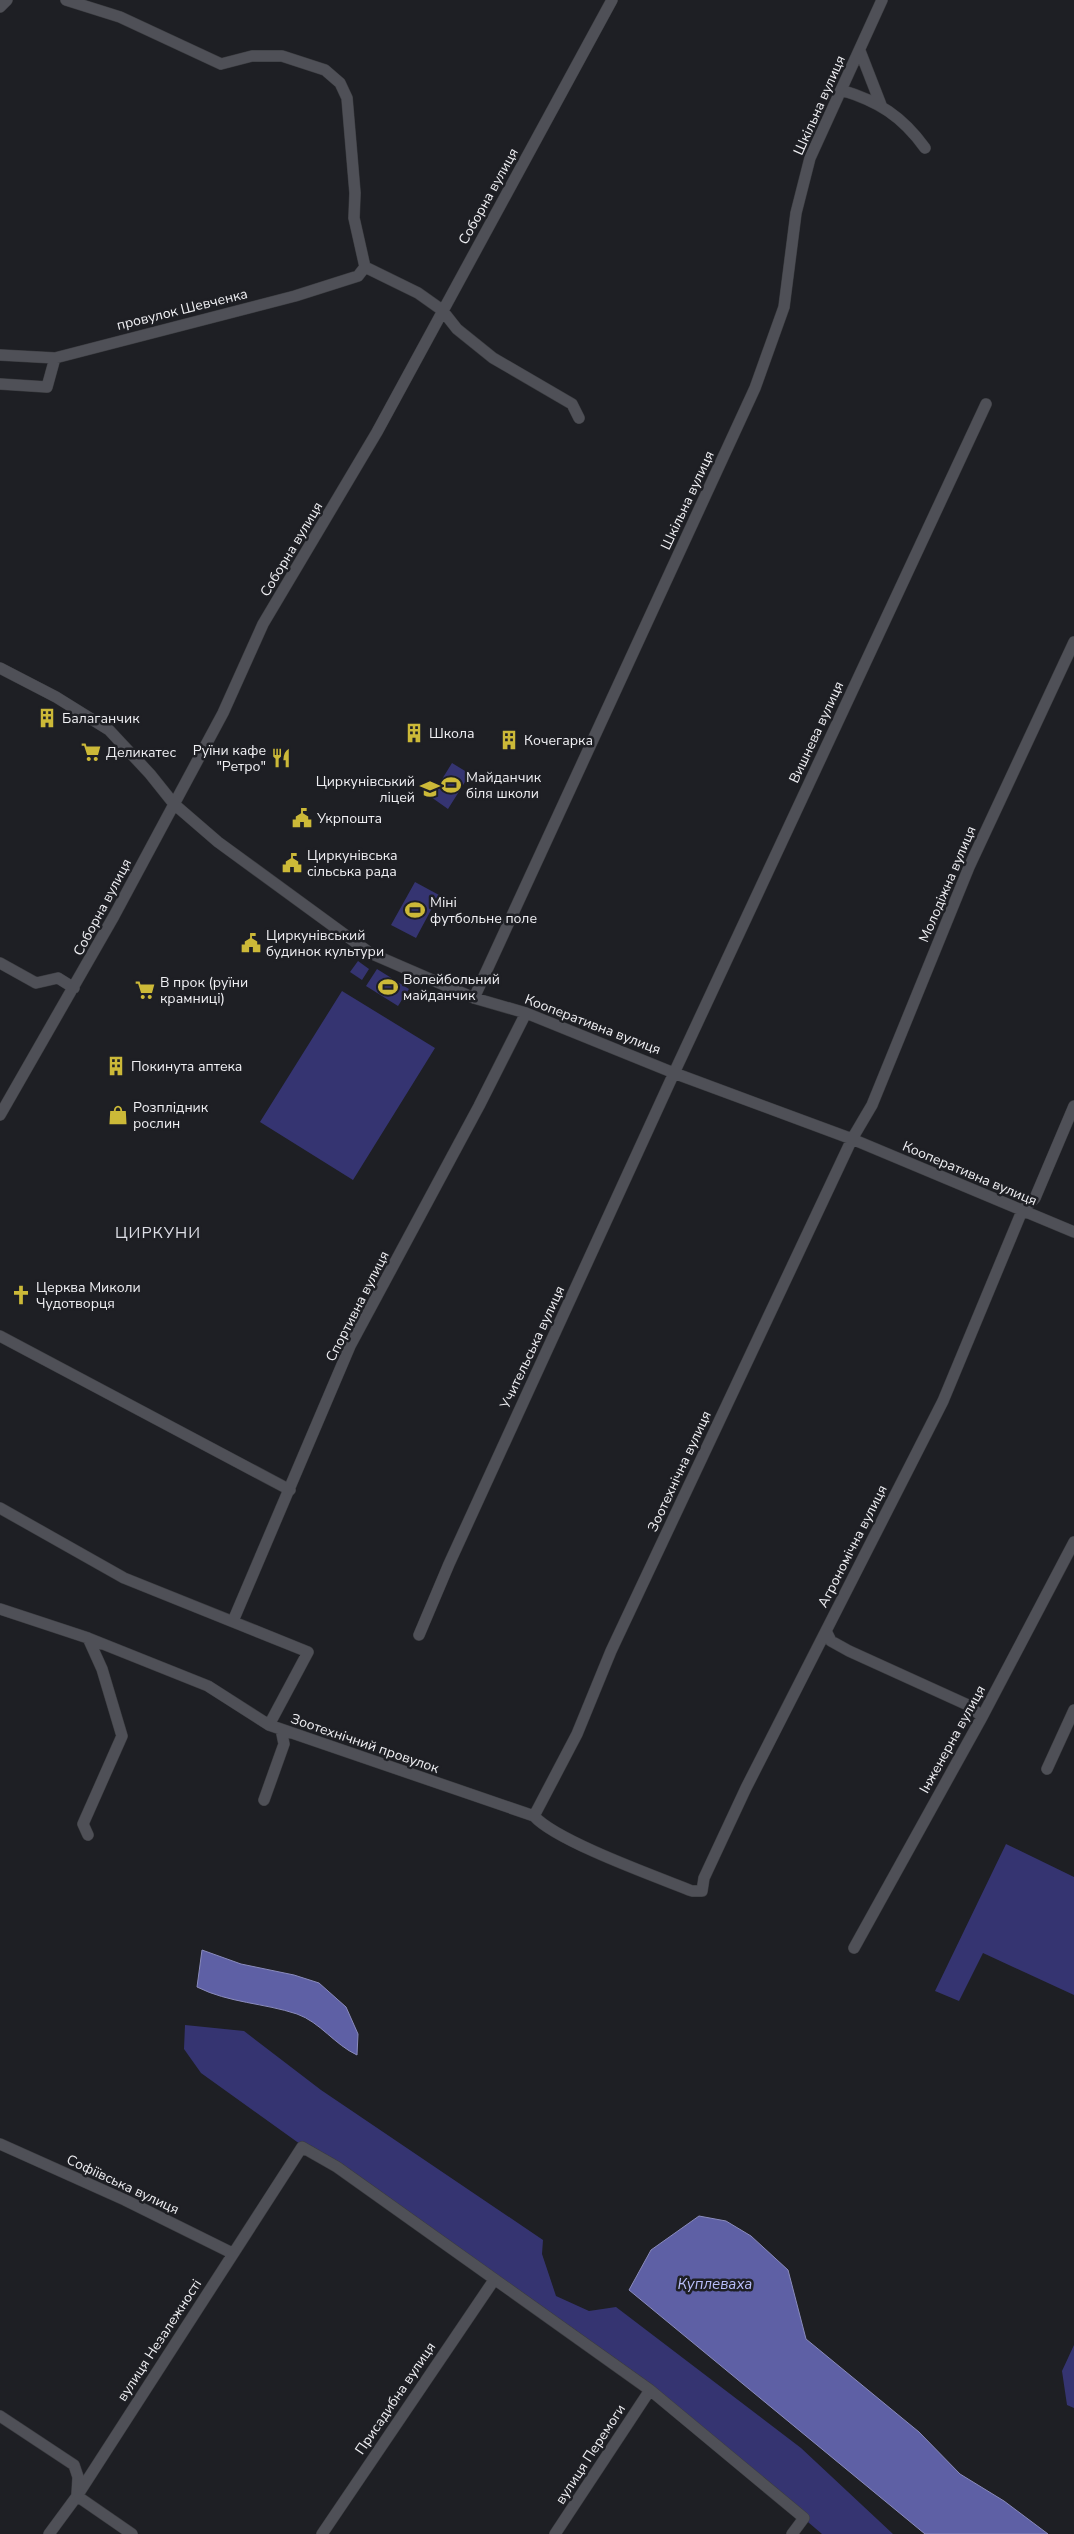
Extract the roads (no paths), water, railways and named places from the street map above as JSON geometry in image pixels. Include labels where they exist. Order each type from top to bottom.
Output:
[{"type":"street","points":[[0,7],[7,0]]},
{"type":"street","points":[[66,0],[120,17],[221,64],[252,56],[282,56],[325,70],[340,83],[347,98],[354,218],[365,267],[418,293],[442,310],[457,329],[493,358],[572,404],[579,418]]},
{"type":"street","name":"Соборна вулиця","points":[[0,1115],[74,988],[223,713],[263,624],[377,432],[612,0]]},
{"type":"street","name":"Шкільна вулиця","points":[[474,998],[755,388],[784,307],[796,213],[810,158],[882,0]]},
{"type":"street","points":[[860,51],[882,105]]},
{"type":"street","points":[[841,90],[882,105],[917,136],[925,148]]},
{"type":"street","name":"провулок Шевченка","points":[[0,355],[55,358],[295,296],[358,276],[365,267]]},
{"type":"street","points":[[0,384],[47,387],[55,358]]},
{"type":"street","name":"Вишнева вулиця","points":[[674,1073],[986,404]]},
{"type":"street","name":"Молодіжна вулиця","points":[[852,1139],[872,1105],[969,867],[1074,642]]},
{"type":"street","name":"Кооперативна вулиця","points":[[0,668],[56,697],[109,730],[150,774],[174,804],[218,842],[370,953],[474,998],[526,1013],[674,1073],[852,1139],[1074,1232]]},
{"type":"street","points":[[0,963],[36,983],[58,978],[74,988]]},
{"type":"street","name":"Спортивна вулиця","points":[[233,1621],[350,1346],[479,1106],[526,1013]]},
{"type":"street","name":"Учительська вулиця","points":[[419,1635],[449,1564],[674,1073]]},
{"type":"street","name":"Агрономічна вулиця","points":[[702,1891],[704,1878],[746,1788],[943,1401],[1022,1211],[1035,1198],[1074,1106]]},
{"type":"street","name":"Зоотехнічна вулиця","points":[[534,1816],[576,1734],[611,1651],[852,1139]]},
{"type":"street","points":[[0,1336],[290,1490]]},
{"type":"street","name":"Зоотехнічний провулок","points":[[0,1508],[124,1578],[308,1652],[269,1725],[534,1816],[543,1826],[584,1845],[692,1891],[702,1891]]},
{"type":"street","name":"Інженерна вулиця","points":[[854,1948],[982,1717],[1074,1542]]},
{"type":"street","points":[[0,1609],[88,1638],[208,1686],[269,1725]]},
{"type":"street","points":[[826,1631],[831,1641],[849,1651],[970,1706],[982,1717]]},
{"type":"street","points":[[88,1638],[102,1670],[122,1736],[83,1824],[88,1835]]},
{"type":"street","points":[[1047,1768],[1074,1710]]},
{"type":"street","points":[[264,1800],[284,1744],[281,1729]]},
{"type":"street","name":"Софіївська вулиця","points":[[0,2144],[125,2200],[232,2253]]},
{"type":"street","name":"вулиця Незалежності","points":[[49,2534],[77,2496],[302,2147],[311,2151],[420,2226],[494,2280]]},
{"type":"street","points":[[494,2280],[650,2390],[804,2518],[792,2534]]},
{"type":"street","name":"Присадибна вулиця","points":[[322,2534],[494,2280]]},
{"type":"street","name":"вулиця Перемоги","points":[[555,2534],[650,2390]]},
{"type":"street","points":[[0,2416],[74,2465],[78,2477],[77,2496],[132,2534]]},
{"type":"water","points":[[202,1950],[241,1964],[294,1975],[319,1983],[346,2007],[358,2034],[357,2055],[349,2051],[313,2022],[297,2014],[234,2000],[197,1987]]},
{"type":"water","name":"Куплеваха","points":[[699,2216],[726,2221],[751,2236],[788,2270],[806,2339],[919,2432],[960,2474],[1004,2501],[1048,2534],[925,2534],[629,2290],[651,2250]]},
{"type":"place","name":"Балаганчик","points":[[47,718]]},
{"type":"place","name":"Школа","points":[[414,733]]},
{"type":"place","name":"Кочегарка","points":[[509,740]]},
{"type":"place","name":"Деликатес","points":[[91,752]]},
{"type":"place","name":"Руїни кафе \"Ретро\"","points":[[281,758]]},
{"type":"place","name":"Майданчик біля школи","points":[[451,785]]},
{"type":"place","name":"Циркунівський ліцей","points":[[430,789]]},
{"type":"place","name":"Укрпошта","points":[[302,818]]},
{"type":"place","name":"Циркунівська сільська рада","points":[[292,863]]},
{"type":"place","name":"Міні футбольне поле","points":[[415,910]]},
{"type":"place","name":"Циркунівський будинок культури","points":[[251,943]]},
{"type":"place","name":"Волейбольний майданчик","points":[[388,987]]},
{"type":"place","name":"В прок (руїни крамниці)","points":[[145,990]]},
{"type":"place","name":"Покинута аптека","points":[[116,1066]]},
{"type":"place","name":"Розплідник рослин","points":[[118,1115]]},
{"type":"place","name":"Церква Миколи Чудотворця","points":[[21,1295]]},
{"type":"district","name":"ЦИРКУНИ","points":[[158,1232]]}]
